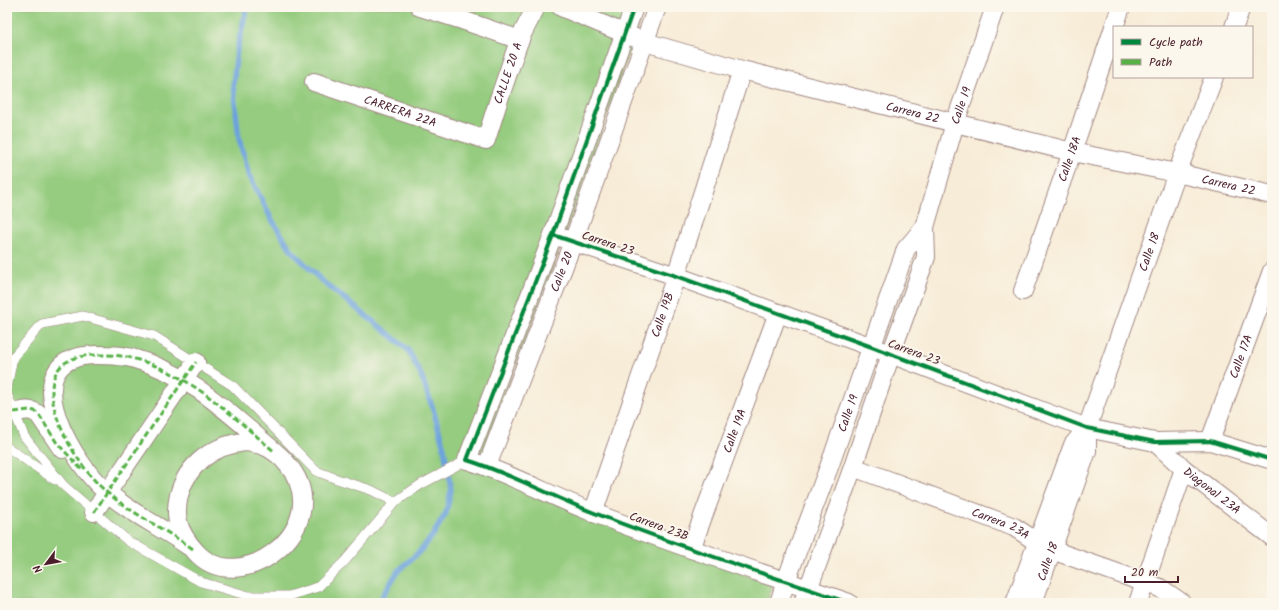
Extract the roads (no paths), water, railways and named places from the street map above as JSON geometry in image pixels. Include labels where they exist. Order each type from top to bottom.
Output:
[{"type":"street","points":[[420,7],[520,40]]},
{"type":"street","name":"CALLE 20 A","points":[[486,140],[520,40],[536,7]]},
{"type":"street","name":"Carrera 22","points":[[561,7],[645,42],[742,70],[1072,152],[1177,173],[1272,195]]},
{"type":"street","points":[[467,460],[553,235],[634,7]]},
{"type":"street","name":"Calle 20","points":[[487,466],[573,242],[645,42],[656,7]]},
{"type":"street","name":"Calle 19","points":[[806,596],[853,467],[926,256],[925,227],[955,123],[995,7]]},
{"type":"street","name":"Calle 18A","points":[[1114,26],[1121,7]]},
{"type":"street","points":[[1234,26],[1241,7]]},
{"type":"street","name":"Calle 18A","points":[[1023,291],[1113,30]]},
{"type":"street","name":"Calle 19B","points":[[593,513],[676,276],[742,70]]},
{"type":"street","name":"Calle 18","points":[[1033,603],[1044,546],[1073,445],[1087,428],[1177,173],[1214,78]]},
{"type":"street","name":"CARRERA 22A","points":[[314,82],[486,140]]},
{"type":"street","name":"Calle 19","points":[[779,603],[906,249],[925,227]]},
{"type":"street","name":"Carrera 23","points":[[553,235],[676,276],[891,354],[1087,428],[1155,442],[1210,441],[1272,460]]},
{"type":"street","name":"Calle 17A","points":[[1210,441],[1272,271]]},
{"type":"street","name":"Calle 19A","points":[[692,549],[778,313]]},
{"type":"street","points":[[14,412],[29,410],[34,411],[67,455],[87,475],[103,488],[142,518],[193,549],[203,558],[214,564],[227,567],[239,566],[263,560],[273,554],[290,538],[301,517],[303,505],[297,478],[291,469],[275,452],[210,396],[174,373],[152,364],[132,358],[90,355],[77,357],[63,365],[53,380],[51,395],[56,416],[74,454],[85,470],[103,488]]},
{"type":"street","points":[[94,512],[103,488],[196,362]]},
{"type":"street","name":"Diagonal 23A","points":[[1155,442],[1184,469],[1272,537]]},
{"type":"street","points":[[193,549],[180,529],[177,512],[180,492],[189,472],[195,464],[201,458],[218,449],[236,443],[255,443],[266,446],[275,452]]},
{"type":"street","name":"Carrera 23B","points":[[467,460],[487,466],[593,513],[786,581],[806,596],[849,603]]},
{"type":"street","name":"Carrera 23A","points":[[853,467],[1014,527],[1044,546],[1160,588],[1182,603]]},
{"type":"street","points":[[1138,603],[1184,469]]},
{"type":"street","name":"Calle 18","points":[[1015,603],[1044,546]]},
{"type":"lane","points":[[7,388],[10,358],[42,324],[83,316],[154,336],[233,386],[316,471],[371,490],[395,502]]},
{"type":"lane","points":[[7,394],[24,436],[64,486]]},
{"type":"lane","points":[[7,446],[64,486],[128,541],[201,582],[250,596],[289,596],[318,587],[345,561],[395,502],[420,485],[467,460]]},
{"type":"waterway","points":[[247,7],[237,49],[233,85],[239,139],[249,175],[272,220],[292,251],[322,281],[408,350],[421,375],[433,409],[444,448],[451,490],[446,513],[433,535],[420,551],[398,571],[378,603]]}]
